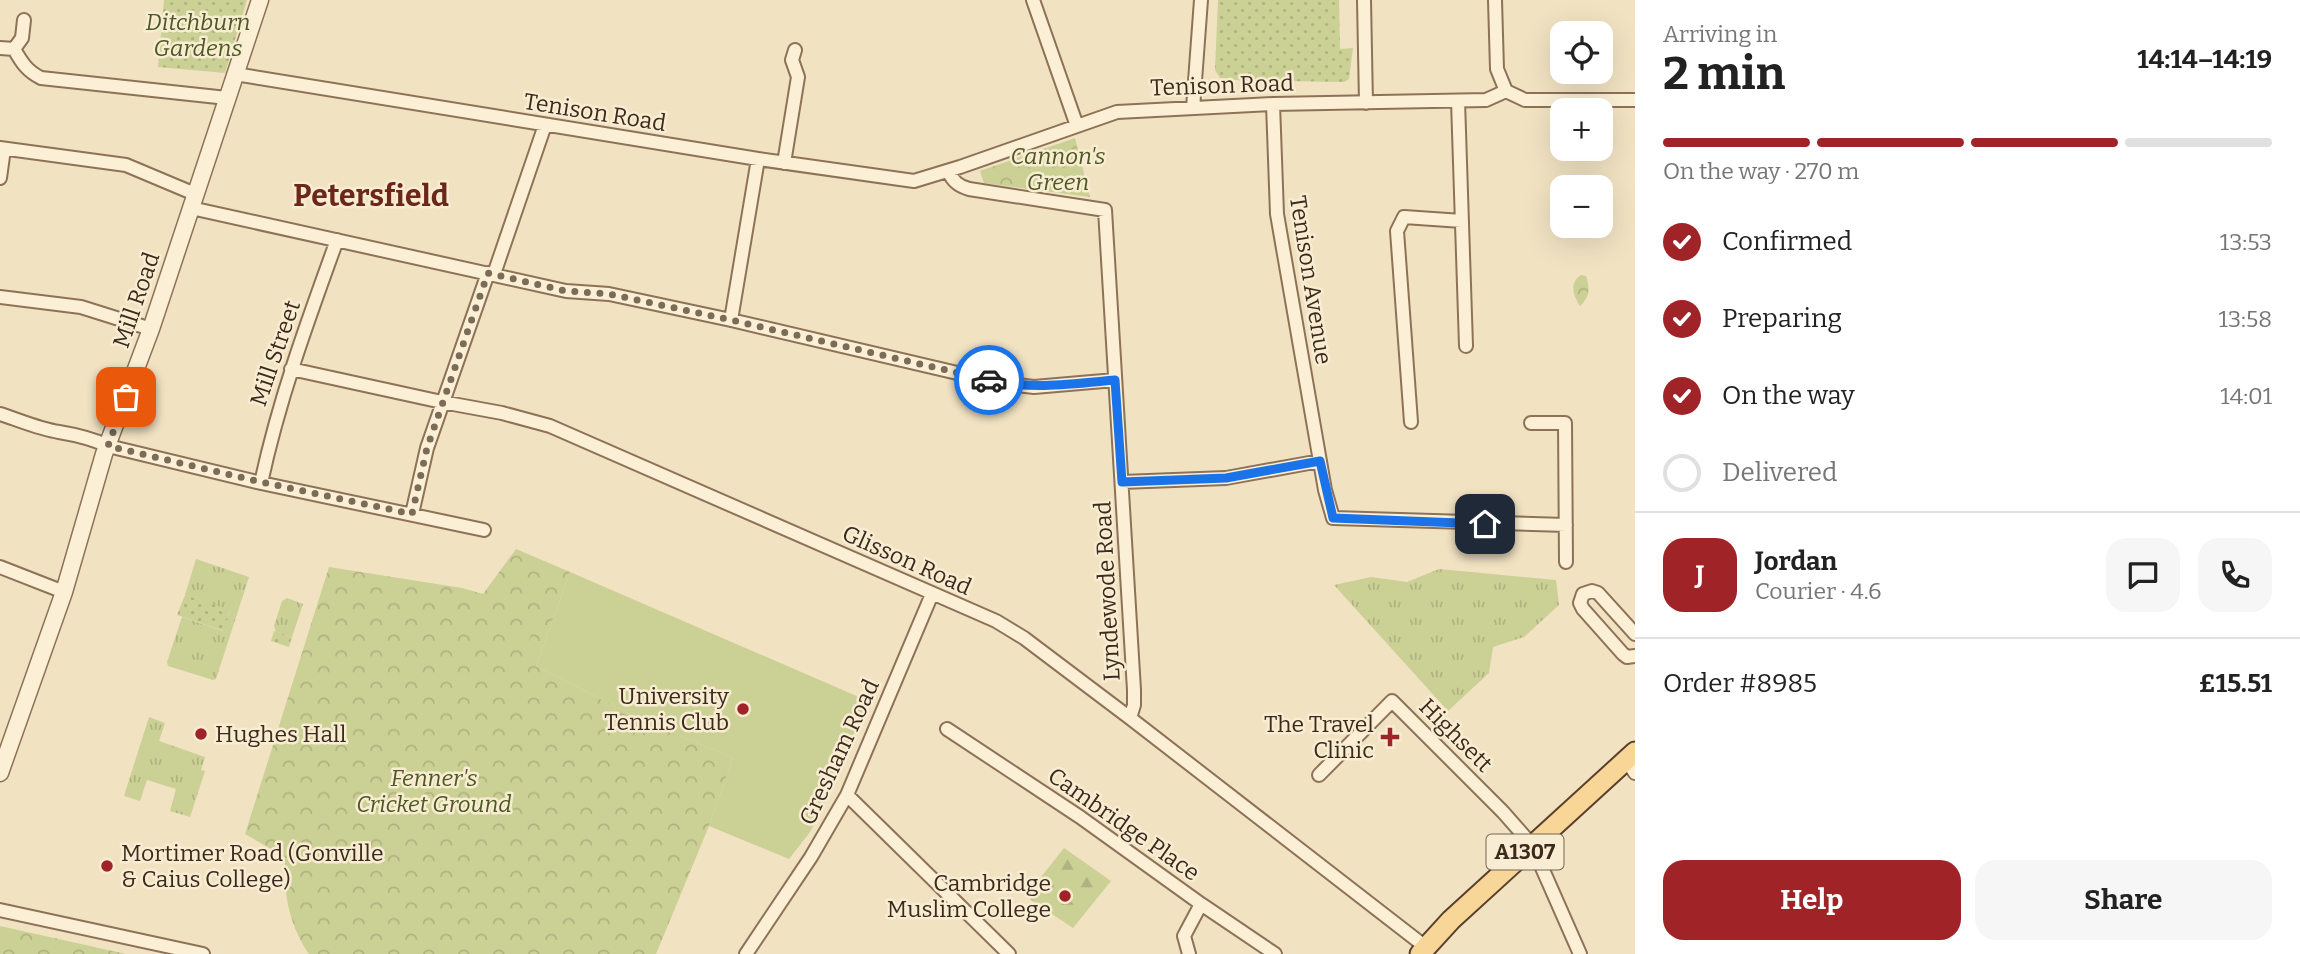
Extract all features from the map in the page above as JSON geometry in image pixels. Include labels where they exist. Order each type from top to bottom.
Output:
[{"type":"main road","name":"A1307","points":[[1423,951],[1451,920],[1532,845],[1632,762]]},
{"type":"street","name":"Mill Road","points":[[0,773],[6,739],[64,592],[108,446],[151,329],[260,0]]},
{"type":"street","points":[[1033,0],[1077,126]]},
{"type":"street","points":[[1193,108],[1201,0]]},
{"type":"street","points":[[1364,0],[1366,103]]},
{"type":"street","points":[[1495,0],[1497,69],[1511,94]]},
{"type":"street","points":[[14,49],[22,38],[24,20]]},
{"type":"street","points":[[0,48],[14,49]]},
{"type":"street","points":[[14,49],[22,65],[41,78],[227,98]]},
{"type":"street","points":[[784,163],[797,77],[792,60],[795,50]]},
{"type":"street","name":"Tenison Road","points":[[235,74],[758,159],[914,181],[1117,112],[1273,104],[1486,100],[1511,94],[1525,100],[1635,100]]},
{"type":"street","points":[[1458,101],[1466,346]]},
{"type":"street","name":"Tenison Avenue","points":[[1273,104],[1277,214],[1320,461],[1333,518],[1566,525]]},
{"type":"street","points":[[412,514],[427,448],[442,402],[545,125]]},
{"type":"street","points":[[0,178],[2,149],[126,165],[193,201],[337,240],[566,291],[609,294],[1018,386],[1115,380]]},
{"type":"street","points":[[731,320],[758,159]]},
{"type":"street","name":"Lyndewode Road","points":[[948,170],[959,186],[969,190],[1105,210],[1134,690],[1134,705],[1130,718]]},
{"type":"street","points":[[1411,422],[1397,231],[1404,217],[1462,221]]},
{"type":"street","name":"Mill Street","points":[[261,482],[273,428],[291,369],[337,240]]},
{"type":"street","points":[[0,296],[81,307],[151,329]]},
{"type":"street","name":"Glisson Road","points":[[291,369],[502,413],[550,426],[996,621],[1024,638],[1391,919],[1423,951]]},
{"type":"street","points":[[0,414],[58,432],[93,438],[108,446],[484,530]]},
{"type":"street","points":[[1531,424],[1565,423],[1566,562]]},
{"type":"street","points":[[1122,482],[1226,478],[1320,461]]},
{"type":"street","points":[[0,567],[64,592]]},
{"type":"street","points":[[1635,634],[1598,593],[1592,591],[1583,594],[1580,603],[1583,609],[1623,654],[1627,657],[1635,656]]},
{"type":"street","name":"Gresham Road","points":[[746,954],[811,857],[847,795],[932,594]]},
{"type":"street","name":"Highsett","points":[[1319,775],[1392,701],[1503,812],[1532,845]]},
{"type":"street","name":"Cambridge Place","points":[[947,729],[1080,817],[1275,954]]},
{"type":"street","points":[[847,795],[1009,954]]},
{"type":"street","points":[[1532,845],[1580,954]]},
{"type":"street","points":[[1189,954],[1184,936],[1201,904]]},
{"type":"street","points":[[0,910],[203,954]]},
{"type":"green space","name":"Ditchburn Gardens","points":[[164,0],[247,0],[225,73],[158,67]]},
{"type":"green space","points":[[1218,0],[1339,0],[1340,49],[1353,48],[1349,79],[1344,82],[1220,78],[1215,70]]},
{"type":"green space","name":"Cannon's Green","points":[[1075,138],[1090,197],[984,183],[980,171]]},
{"type":"green space","points":[[1581,275],[1586,276],[1588,288],[1586,299],[1580,306],[1573,289]]},
{"type":"green space","name":"Fenner's Cricket Ground","points":[[516,549],[570,572],[536,666],[634,716],[733,758],[709,826],[656,954],[309,954],[297,932],[289,908],[285,857],[245,834],[329,567],[462,588],[483,594]]},
{"type":"green space","points":[[196,559],[249,577],[216,679],[213,680],[168,666],[167,662],[182,617],[223,631],[230,611],[185,595]]},
{"type":"green space","points":[[1439,569],[1556,580],[1559,605],[1524,637],[1493,647],[1489,673],[1448,711],[1334,585],[1371,577],[1407,582]]},
{"type":"green space","name":"University Tennis Club","points":[[570,572],[868,701],[821,811],[810,832],[789,859],[709,826],[733,758],[634,716],[536,666]]},
{"type":"green space","points":[[185,595],[230,610],[224,631],[177,615]]},
{"type":"green space","points":[[287,598],[303,604],[292,637],[276,632],[274,626],[282,601]]},
{"type":"green space","points":[[514,628],[531,635],[527,645],[510,638]]},
{"type":"green space","points":[[274,631],[292,637],[289,647],[271,641]]},
{"type":"green space","points":[[149,717],[165,723],[159,741],[205,757],[201,770],[205,771],[190,817],[170,811],[176,789],[147,780],[140,801],[124,796]]},
{"type":"green space","points":[[1064,848],[1111,881],[1073,928],[1031,900],[1030,891]]},
{"type":"green space","points":[[0,926],[126,954],[0,954]]},
{"type":"way so far","points":[[126,397],[108,446],[412,514],[427,448],[488,273],[566,291],[609,294],[731,320],[989,380]]},
{"type":"place","name":"University Tennis Club","points":[[743,709]]},
{"type":"place","name":"Hughes Hall","points":[[201,734]]},
{"type":"place","name":"The Travel Clinic","points":[[1390,737]]},
{"type":"place","name":"Mortimer Road (Gonville & Caius College)","points":[[107,866]]},
{"type":"place","name":"Cambridge Muslim College","points":[[1065,896]]},
{"type":"district","name":"Petersfield","points":[[371,196]]},
{"type":"route","points":[[989,380],[1034,387],[1115,380],[1122,482],[1226,478],[1320,461],[1333,518],[1485,524]]}]
